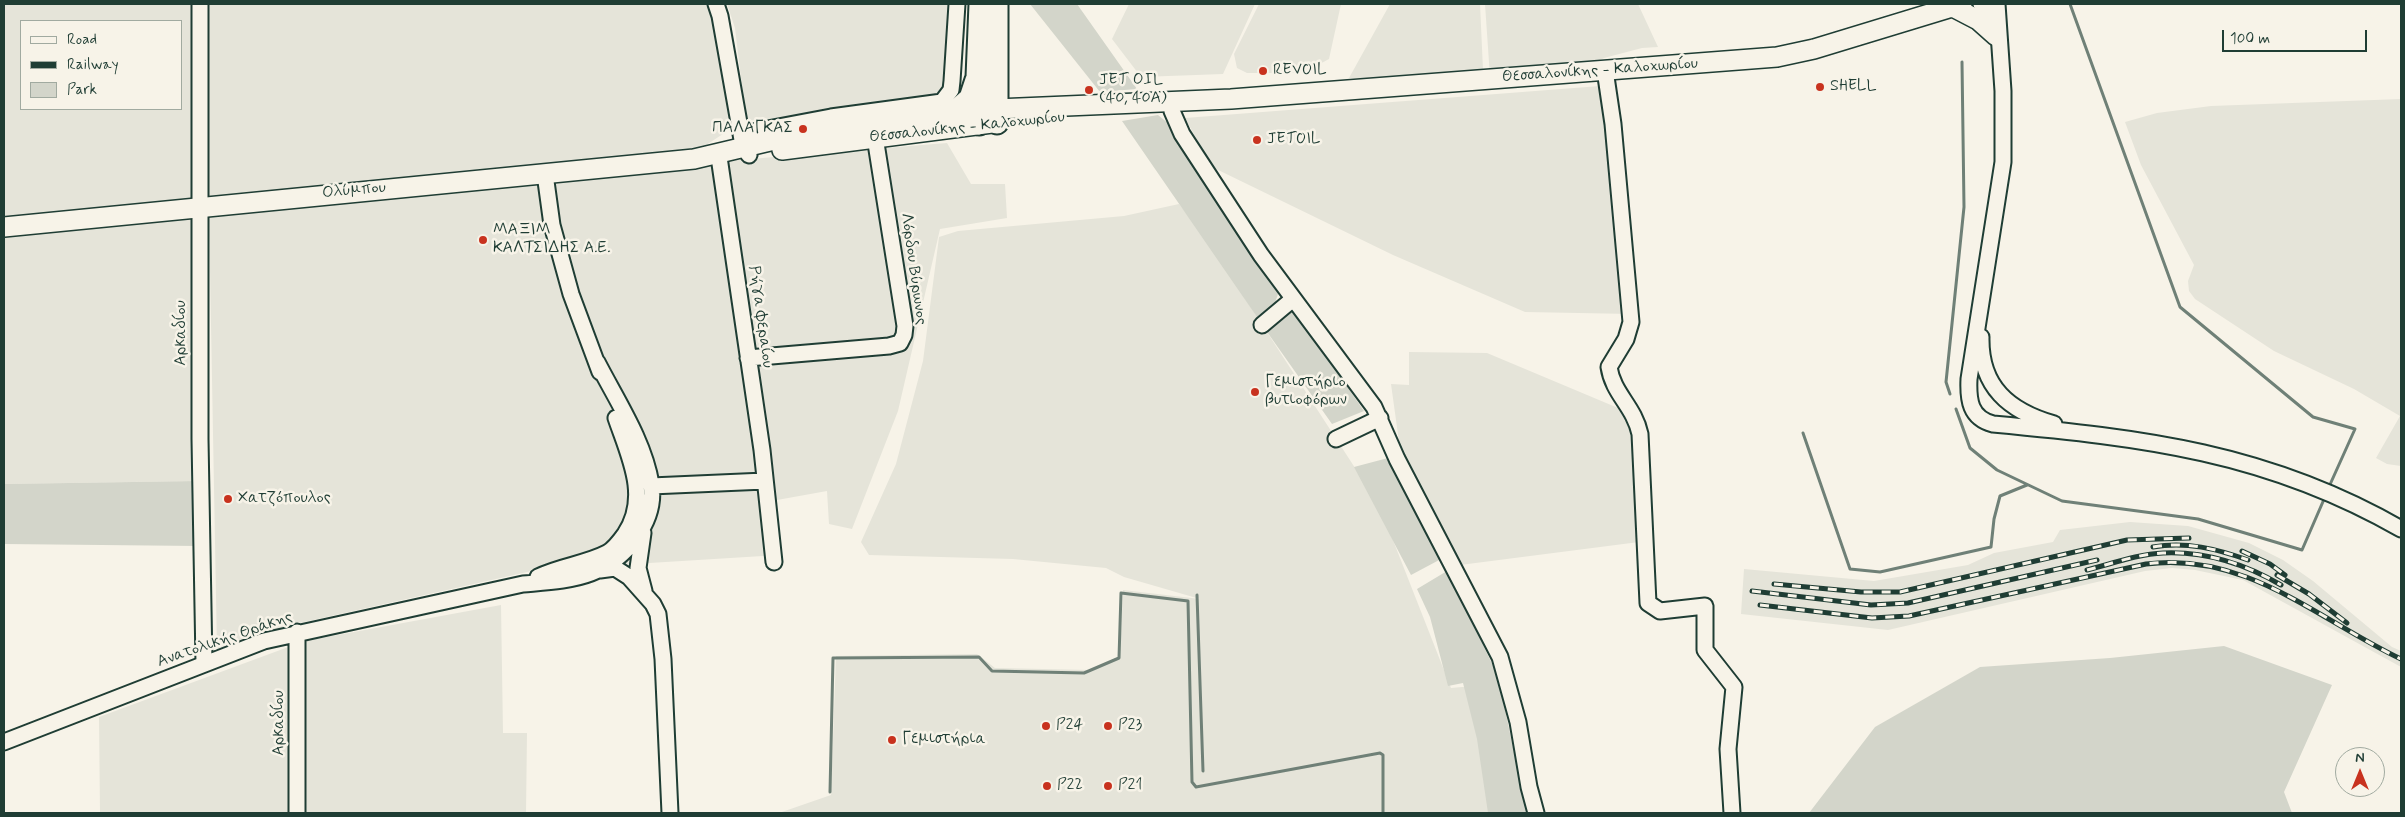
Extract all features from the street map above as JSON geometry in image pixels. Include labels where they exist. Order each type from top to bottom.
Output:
[{"type":"highway","points":[[953,113],[970,98],[977,78],[980,4]]},
{"type":"highway","points":[[988,117],[997,4]]},
{"type":"highway","points":[[977,78],[988,117]]},
{"type":"main road","name":"Θεσσαλονίκης - Καλοχωρίου","points":[[744,145],[875,137],[988,117],[1160,108],[1231,100],[1777,57],[1814,49],[1958,5]]},
{"type":"main road","points":[[1958,5],[1978,20],[1997,41]]},
{"type":"main road","name":"Θεσσαλονίκης - Καλοχωρίου","points":[[1160,108],[1231,100]]},
{"type":"main road","name":"Θεσσαλονίκης - Καλοχωρίου","points":[[744,145],[873,123],[953,113],[988,117]]},
{"type":"main road","name":"Ολύμπου","points":[[4,226],[711,157],[744,145]]},
{"type":"street","name":"Αρκαδίου","points":[[200,4],[200,439],[204,663]]},
{"type":"street","points":[[716,4],[720,16],[744,145],[831,117],[934,104],[947,96],[952,78],[957,4]]},
{"type":"street","points":[[1981,4],[1997,41]]},
{"type":"street","points":[[1997,4],[1997,41],[2003,91],[2003,153],[1968,391],[1975,413],[1985,422],[1993,424],[2079,432],[2184,448],[2257,466],[2282,473],[2333,494],[2401,529]]},
{"type":"street","points":[[1605,70],[1612,124],[1630,322],[1626,339],[1609,367],[1611,379],[1636,418],[1640,434],[1648,602],[1660,611],[1704,606],[1705,650],[1734,687],[1728,750],[1732,813]]},
{"type":"street","points":[[952,78],[977,78]]},
{"type":"street","points":[[1160,108],[1182,134],[1224,199],[1293,298],[1367,396],[1380,418],[1397,458],[1500,657],[1518,722],[1529,787],[1536,813]]},
{"type":"street","name":"Λόρδου Βύρωνος","points":[[748,358],[889,346],[900,343],[904,335],[905,326],[875,137]]},
{"type":"street","name":"Ρήγα Φεραίου","points":[[711,157],[748,358],[774,562]]},
{"type":"street","name":"Ανατολικής Θράκης","points":[[523,584],[547,573],[614,554],[633,522],[638,508],[636,480],[597,362],[571,294],[552,225],[545,174]]},
{"type":"street","points":[[1262,324],[1293,298]]},
{"type":"street","points":[[1979,312],[1983,364],[1992,385],[2002,397],[2028,415],[2079,432]]},
{"type":"street","name":"Ανατολικής Θράκης","points":[[4,742],[204,663],[297,632],[523,584],[551,582],[591,573],[637,538],[645,525],[651,486],[645,460],[597,362]]},
{"type":"street","points":[[1336,439],[1380,418]]},
{"type":"street","points":[[651,486],[765,481]]},
{"type":"street","points":[[634,572],[645,525]]},
{"type":"street","points":[[614,554],[634,572],[658,614],[670,813]]},
{"type":"street","points":[[591,573],[607,567],[634,572]]},
{"type":"street","name":"Αρκαδίου","points":[[297,632],[297,813]]},
{"type":"shaded area","points":[[4,4],[192,4],[193,189],[191,201],[4,224]]},
{"type":"shaded area","points":[[203,4],[708,4],[717,34],[732,128],[694,153],[207,202]]},
{"type":"shaded area","points":[[727,4],[948,4],[946,88],[940,94],[930,99],[769,121],[746,120],[735,28]]},
{"type":"shaded area","points":[[1129,4],[1255,4],[1223,74],[1141,77],[1112,39]]},
{"type":"shaded area","points":[[1259,4],[1341,4],[1329,59],[1305,72],[1297,73],[1247,73],[1237,68],[1234,54]]},
{"type":"shaded area","points":[[1390,4],[1480,4],[1483,70],[1417,79],[1349,78]]},
{"type":"shaded area","points":[[1485,4],[1638,4],[1658,47],[1642,48],[1604,58],[1585,68],[1490,77]]},
{"type":"shaded area","points":[[1600,86],[1632,314],[1525,312],[1393,255],[1212,167],[1185,118]]},
{"type":"shaded area","points":[[2401,99],[2401,466],[2387,464],[2376,458],[2400,416],[2354,389],[2274,351],[2195,299],[2189,291],[2188,281],[2194,265],[2141,165],[2125,122],[2157,113],[2211,106]]},
{"type":"shaded area","points":[[947,143],[971,184],[1005,184],[1007,218],[940,229],[898,411],[852,529],[829,524],[827,491],[777,500],[779,555],[536,570],[291,625],[217,651],[209,216],[713,162]]},
{"type":"shaded area","points":[[1179,204],[1206,238],[1370,491],[1389,530],[1451,688],[1473,686],[1490,813],[779,813],[831,795],[836,656],[977,654],[995,668],[1091,670],[1120,656],[1123,590],[1200,599],[1124,577],[1106,568],[1013,559],[869,555],[861,542],[896,464],[923,361],[939,237],[958,231],[1124,216]]},
{"type":"shaded area","points":[[193,216],[197,481],[4,484],[4,235]]},
{"type":"shaded area","points":[[1409,352],[1487,353],[1630,413],[1634,427],[1639,542],[1460,565],[1400,449],[1391,384],[1409,385]]},
{"type":"shaded area","points":[[2130,522],[2188,526],[2249,543],[2283,560],[2313,581],[2392,647],[2401,651],[2401,667],[2243,580],[2195,570],[2172,568],[2145,571],[1888,630],[1741,614],[1744,569],[1874,581],[1968,565],[1994,553],[2053,542],[2060,530]]},
{"type":"shaded area","points":[[501,605],[503,733],[527,733],[526,813],[305,813],[305,641]]},
{"type":"shaded area","points":[[291,646],[292,813],[100,813],[99,717]]},
{"type":"green space","points":[[1030,4],[1077,4],[1137,89],[1100,92]]},
{"type":"green space","points":[[1158,115],[1169,124],[1280,288],[1275,303],[1257,317],[1122,121]]},
{"type":"green space","points":[[1294,310],[1364,411],[1332,424],[1265,329]]},
{"type":"green space","points":[[1388,458],[1441,559],[1411,575],[1354,467]]},
{"type":"green space","points":[[197,481],[199,546],[4,544],[4,484]]},
{"type":"green space","points":[[1447,571],[1498,676],[1520,781],[1530,813],[1488,813],[1477,739],[1463,683],[1448,686],[1430,617],[1417,589]]},
{"type":"green space","points":[[2224,646],[2332,685],[2284,792],[2292,813],[1809,813],[1875,727],[1980,667],[2110,658]]},
{"type":"waterway","points":[[2070,4],[2180,307],[2313,417],[2355,429],[2328,489]]},
{"type":"waterway","points":[[1950,394],[1946,382],[1964,207],[1962,62]]},
{"type":"waterway","points":[[1956,409],[1970,448],[1997,470],[2062,501],[2198,519],[2302,550],[2325,497]]},
{"type":"waterway","points":[[1803,433],[1850,569],[1880,572],[1991,547],[1994,519],[2000,496],[2027,485]]},
{"type":"waterway","points":[[830,792],[833,658],[979,657],[992,671],[1084,673],[1119,658],[1121,593],[1188,601],[1192,782],[1196,787],[1380,753],[1383,755],[1383,813]]},
{"type":"waterway","points":[[1197,595],[1203,771]]},
{"type":"railway","points":[[1774,584],[1861,592],[1900,592],[2127,540],[2189,538]]},
{"type":"railway","points":[[2153,547],[2165,545],[2201,547],[2225,552],[2248,560]]},
{"type":"railway","points":[[2242,551],[2270,564],[2285,575]]},
{"type":"railway","points":[[2087,570],[2144,555],[2163,553],[2195,554],[2239,565],[2281,585]]},
{"type":"railway","points":[[1752,591],[1871,605],[1908,603],[2097,560]]},
{"type":"railway","points":[[1760,605],[1872,618],[1909,616],[2146,564],[2182,563],[2216,568],[2248,578],[2280,592],[2401,659]]},
{"type":"railway","points":[[2277,575],[2309,594],[2347,623]]},
{"type":"place","name":"REVOIL","points":[[1263,71]]},
{"type":"place","name":"SHELL","points":[[1820,87]]},
{"type":"place","name":"JET OIL (40, 40Α)","points":[[1089,90]]},
{"type":"place","name":"ΠΑΛΑΓΚΑΣ","points":[[803,129]]},
{"type":"place","name":"JETOIL","points":[[1257,140]]},
{"type":"place","name":"ΜΑΞΙΜ ΚΑΛΤΣΙΔΗΣ Α.Ε.","points":[[483,240]]},
{"type":"place","name":"Γεμιστήριο βυτιοφόρων","points":[[1255,392]]},
{"type":"place","name":"Χατζόπουλος","points":[[228,499]]},
{"type":"place","name":"P24","points":[[1046,726]]},
{"type":"place","name":"P23","points":[[1108,726]]},
{"type":"place","name":"Γεμιστήρια","points":[[892,740]]},
{"type":"place","name":"P22","points":[[1047,786]]},
{"type":"place","name":"P21","points":[[1108,786]]}]
